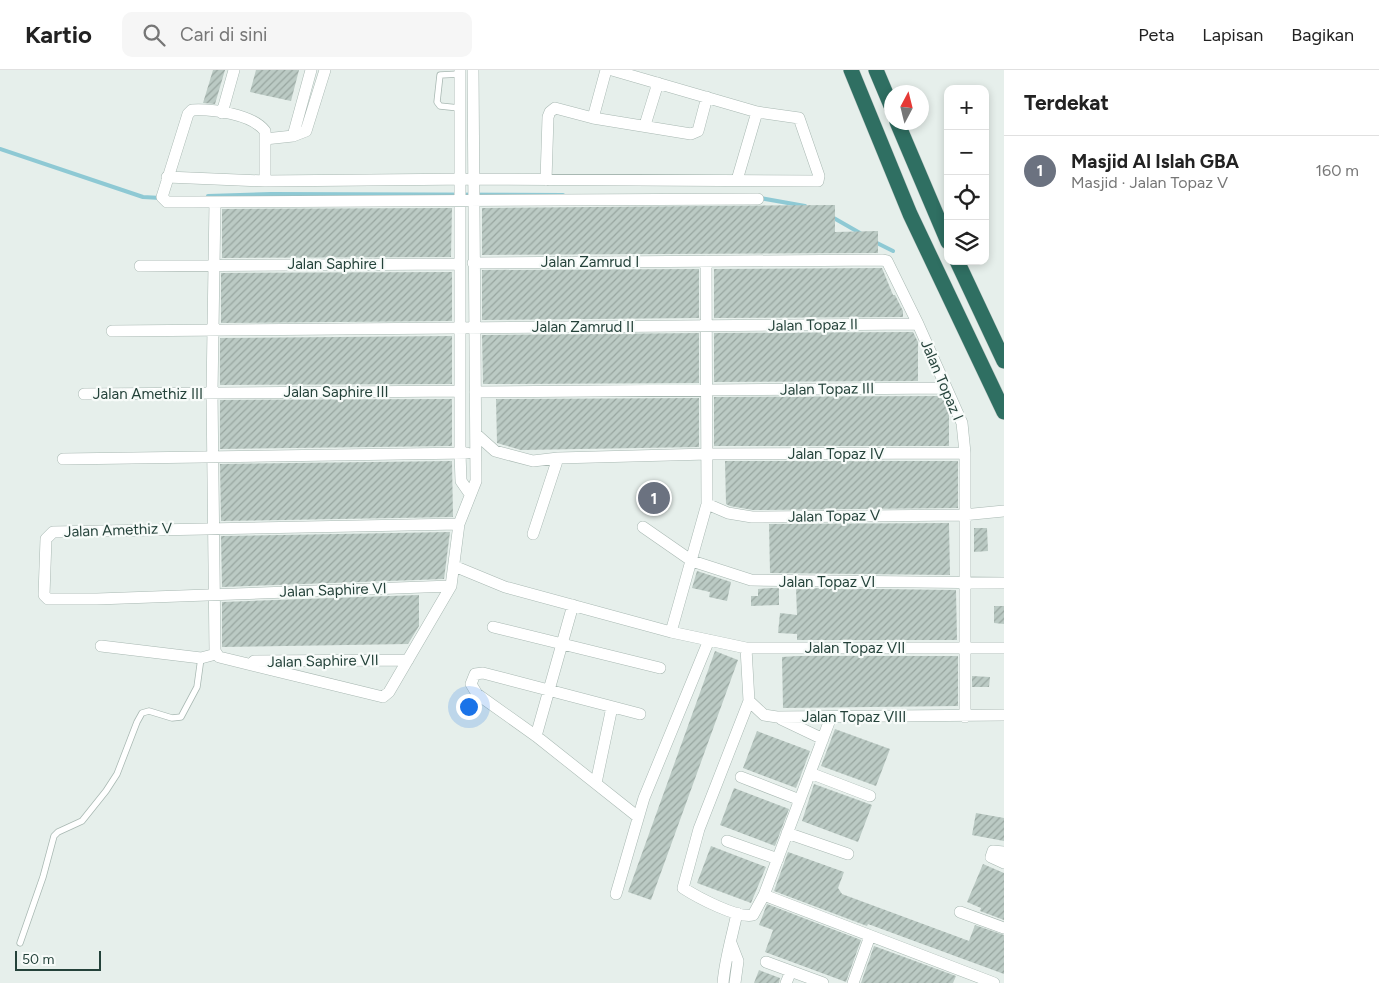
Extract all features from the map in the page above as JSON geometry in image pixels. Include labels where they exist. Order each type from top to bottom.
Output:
[{"type":"highway","points":[[850,70],[910,214],[1004,412]]},
{"type":"highway","points":[[876,70],[884,89]]},
{"type":"highway","points":[[900,130],[944,233]]},
{"type":"highway","points":[[959,265],[1004,361]]},
{"type":"street","points":[[222,113],[234,70]]},
{"type":"street","points":[[293,136],[311,70]]},
{"type":"street","points":[[265,139],[293,136],[306,130],[326,70]]},
{"type":"street","points":[[101,646],[201,658],[216,654],[238,662],[383,697],[389,692],[451,586],[459,524],[476,481],[473,70]]},
{"type":"street","points":[[593,118],[606,70]]},
{"type":"street","points":[[265,181],[265,131],[257,122],[246,117],[200,110],[188,114],[167,178],[163,197],[167,202],[215,202],[473,190],[546,180],[561,190],[737,180],[816,182],[819,178],[799,118],[757,112],[612,70]]},
{"type":"street","points":[[460,72],[460,453],[461,481],[470,494]]},
{"type":"street","points":[[645,125],[658,82]]},
{"type":"street","points":[[546,180],[548,117],[555,108],[593,118],[695,133],[707,97]]},
{"type":"street","points":[[737,180],[757,112]]},
{"type":"street","points":[[167,178],[459,190],[561,190],[758,199]]},
{"type":"street","points":[[215,202],[212,393],[216,654]]},
{"type":"street","name":"Jalan Topaz I","points":[[706,261],[882,260],[890,266],[962,423],[964,454],[965,717]]},
{"type":"street","points":[[671,632],[707,504],[706,261]]},
{"type":"street","name":"Jalan Zamrud I","points":[[473,263],[706,261]]},
{"type":"street","name":"Jalan Saphire I","points":[[140,266],[459,264]]},
{"type":"street","name":"Jalan Topaz II","points":[[707,327],[918,324]]},
{"type":"street","name":"Jalan Zamrud II","points":[[112,332],[459,329],[474,327],[707,327]]},
{"type":"street","name":"Jalan Topaz III","points":[[475,392],[945,388]]},
{"type":"street","name":"Jalan Saphire III","points":[[212,393],[460,391]]},
{"type":"street","name":"Jalan Amethiz III","points":[[84,394],[212,393]]},
{"type":"street","name":"Jalan Topaz IV","points":[[476,434],[495,451],[533,461],[558,458],[708,454],[964,454]]},
{"type":"street","points":[[63,459],[213,458],[476,452]]},
{"type":"street","points":[[532,534],[558,458]]},
{"type":"street","name":"Jalan Topaz V","points":[[707,504],[728,513],[752,517],[963,515],[1004,511]]},
{"type":"street","points":[[215,527],[459,524]]},
{"type":"street","name":"Jalan Amethiz V","points":[[97,599],[45,598],[46,539],[48,535],[53,532],[215,527]]},
{"type":"street","name":"Jalan Topaz VI","points":[[643,527],[692,561],[761,582],[1004,583]]},
{"type":"street","name":"Jalan Topaz VII","points":[[454,566],[505,587],[671,632],[746,648],[1004,648]]},
{"type":"street","name":"Jalan Saphire VI","points":[[97,599],[451,586]]},
{"type":"street","points":[[536,736],[573,605]]},
{"type":"street","points":[[493,627],[660,668]]},
{"type":"street","points":[[616,894],[644,798],[710,640]]},
{"type":"street","points":[[746,648],[749,701],[699,829],[683,884],[684,888],[695,896],[737,913],[745,916],[753,915],[764,895],[831,717]]},
{"type":"street","name":"Jalan Saphire VII","points":[[238,662],[408,660]]},
{"type":"street","points":[[638,817],[536,736],[477,694],[472,688],[471,681],[475,674],[483,673],[640,714]]},
{"type":"street","name":"Jalan Topaz VIII","points":[[749,701],[764,715],[777,717],[965,717],[1004,715]]},
{"type":"street","points":[[596,783],[612,706]]},
{"type":"street","points":[[777,717],[823,739]]},
{"type":"street","points":[[810,773],[870,796]]},
{"type":"street","points":[[741,778],[800,800]]},
{"type":"street","points":[[787,833],[848,854]]},
{"type":"street","points":[[727,841],[778,859]]},
{"type":"street","points":[[1004,852],[993,851],[991,857],[1004,863]]},
{"type":"street","points":[[764,895],[870,936],[964,978],[994,983]]},
{"type":"street","points":[[960,912],[1004,928]]},
{"type":"street","points":[[723,983],[726,954],[731,943],[737,913]]},
{"type":"street","points":[[853,983],[870,936]]},
{"type":"street","points":[[731,943],[738,961],[735,983]]},
{"type":"street","points":[[766,962],[823,983]]},
{"type":"street","points":[[786,983],[791,971]]},
{"type":"lane","points":[[460,72],[440,75],[437,102],[440,106],[460,108]]},
{"type":"lane","points":[[20,943],[44,877],[52,839],[58,832],[82,820],[106,791],[117,774],[142,713],[149,711],[172,718],[181,717],[197,687],[201,658]]},
{"type":"building","points":[[213,70],[225,70],[215,104],[203,103]]},
{"type":"building","points":[[256,70],[299,70],[291,101],[250,92]]},
{"type":"building","points":[[835,205],[835,232],[878,231],[878,253],[482,255],[482,208]]},
{"type":"building","points":[[452,208],[451,257],[222,258],[222,209]]},
{"type":"building","points":[[882,268],[893,295],[895,295],[903,311],[903,317],[714,318],[714,269]]},
{"type":"building","points":[[699,269],[699,318],[482,320],[482,270]]},
{"type":"building","points":[[452,272],[452,321],[221,323],[221,273]]},
{"type":"building","points":[[913,332],[918,342],[918,381],[714,382],[714,333]]},
{"type":"building","points":[[699,333],[699,383],[483,384],[482,335]]},
{"type":"building","points":[[452,336],[452,384],[220,385],[220,338]]},
{"type":"building","points":[[942,396],[949,412],[949,446],[714,446],[714,397]]},
{"type":"building","points":[[699,398],[699,447],[521,450],[497,443],[496,399]]},
{"type":"building","points":[[452,399],[452,446],[220,449],[220,400]]},
{"type":"building","points":[[452,461],[453,517],[221,521],[220,464]]},
{"type":"building","points":[[725,461],[958,461],[958,508],[753,510],[730,506],[726,504]]},
{"type":"building","points":[[949,523],[950,575],[770,573],[769,524]]},
{"type":"building","points":[[974,528],[987,528],[988,551],[974,552]]},
{"type":"building","points":[[450,532],[444,579],[222,587],[221,536]]},
{"type":"building","points":[[697,571],[731,582],[727,601],[709,597],[710,592],[692,588]]},
{"type":"building","points":[[779,588],[779,605],[751,606],[751,596],[758,596],[758,589]]},
{"type":"building","points":[[796,588],[956,590],[957,640],[797,640],[797,634],[778,633],[780,613],[797,615]]},
{"type":"building","points":[[419,595],[419,626],[408,644],[222,647],[222,602]]},
{"type":"building","points":[[994,606],[1004,606],[1004,624],[994,623]]},
{"type":"building","points":[[715,651],[738,660],[651,900],[628,892]]},
{"type":"building","points":[[958,656],[958,706],[783,708],[782,657]]},
{"type":"building","points":[[972,676],[990,677],[989,687],[972,687]]},
{"type":"building","points":[[835,729],[890,749],[876,786],[821,766]]},
{"type":"building","points":[[757,731],[810,751],[796,788],[743,768]]},
{"type":"building","points":[[814,784],[872,805],[858,842],[802,821]]},
{"type":"building","points":[[734,788],[789,809],[775,846],[720,825]]},
{"type":"building","points":[[976,813],[1004,818],[1004,841],[972,835]]},
{"type":"building","points":[[711,846],[766,867],[751,903],[697,883]]},
{"type":"building","points":[[788,852],[844,872],[838,888],[842,894],[969,941],[975,925],[1004,935],[1004,974],[774,891]]},
{"type":"building","points":[[983,864],[1004,873],[1004,920],[980,911],[981,908],[967,902]]},
{"type":"building","points":[[767,904],[861,940],[846,982],[765,952],[773,930],[759,925]]},
{"type":"building","points":[[874,946],[956,976],[953,983],[861,983]]},
{"type":"building","points":[[759,970],[780,978],[779,983],[754,983]]},
{"type":"waterway","points":[[0,149],[143,197],[161,198]]},
{"type":"waterway","points":[[208,196],[271,194],[563,195]]},
{"type":"waterway","points":[[760,198],[805,206]]},
{"type":"waterway","points":[[832,217],[860,233]]},
{"type":"waterway","points":[[875,242],[893,251]]},
{"type":"place","name":"Masjid Al Islah GBA","points":[[654,498]]}]
